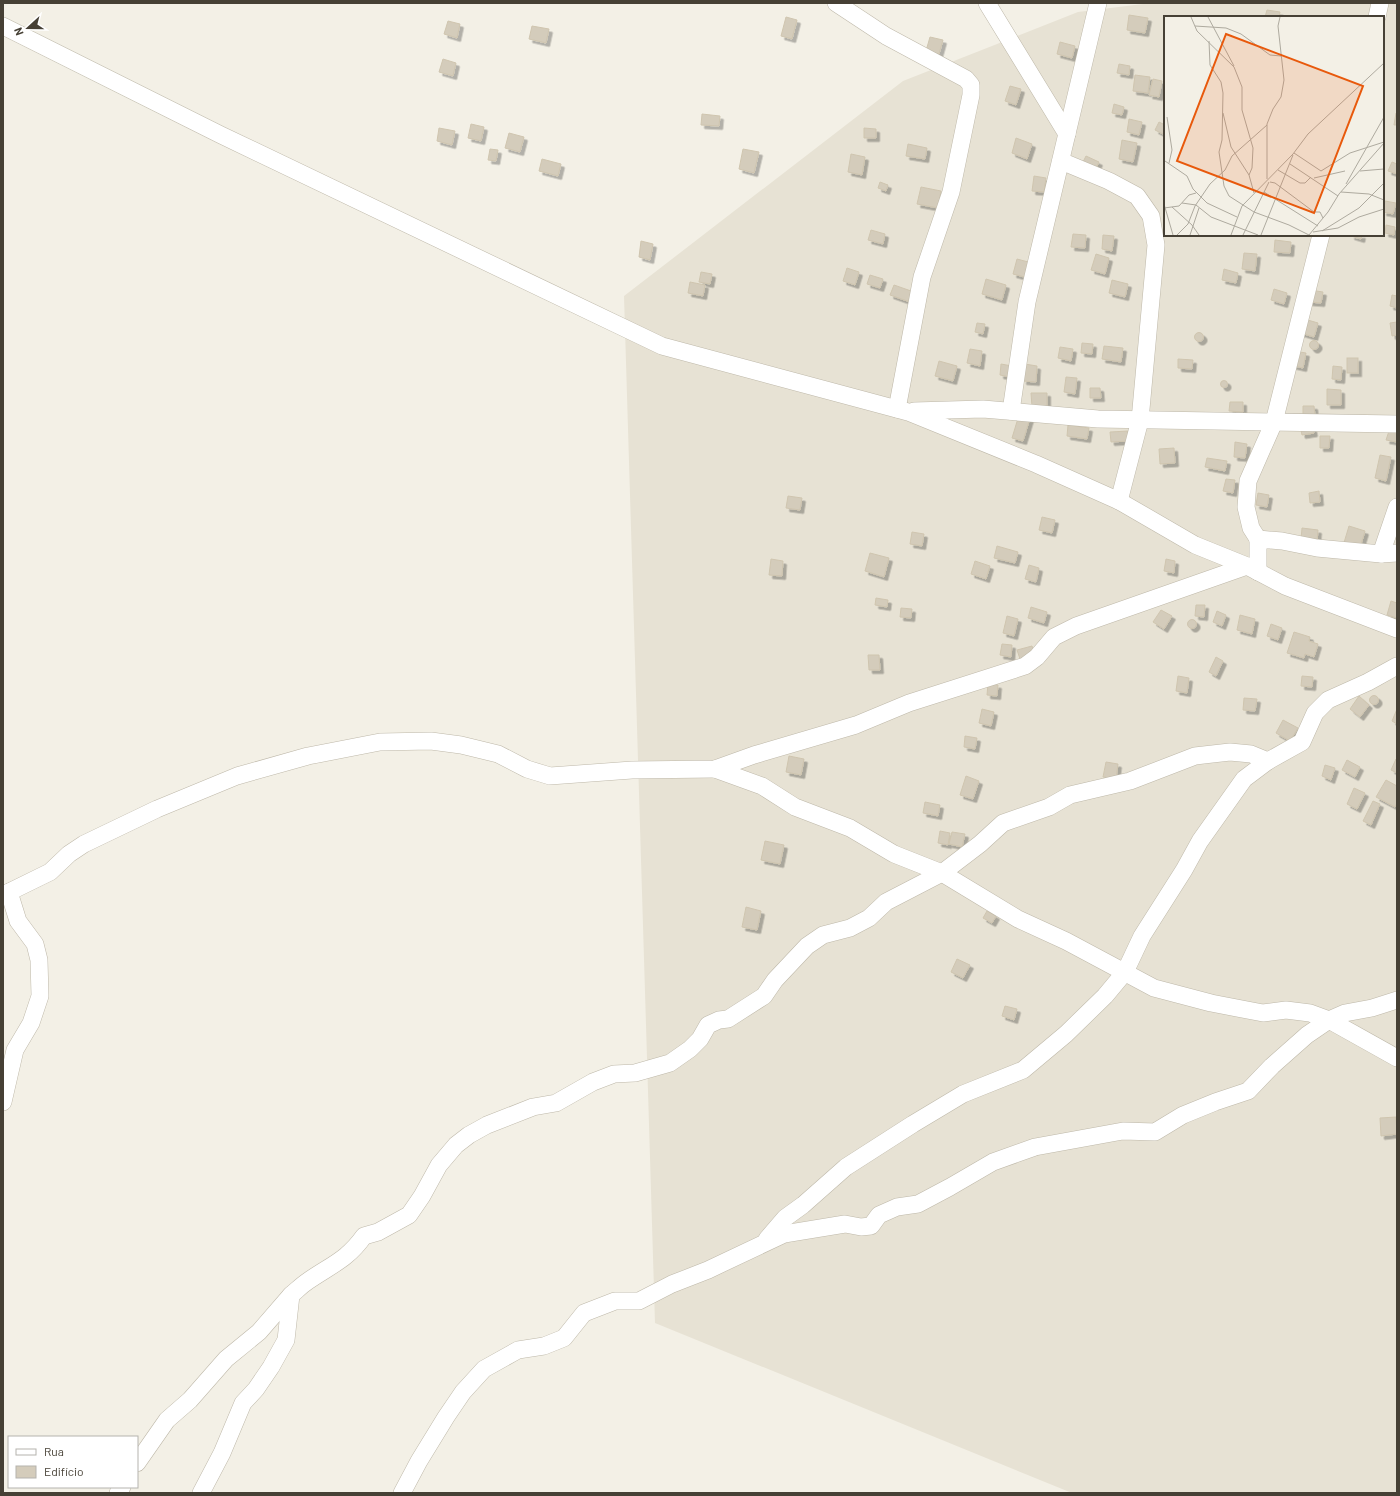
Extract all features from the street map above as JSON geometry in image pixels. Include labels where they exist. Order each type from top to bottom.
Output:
[{"type":"street","points":[[836,3],[886,36],[966,79],[971,85],[971,95],[951,192],[922,277],[902,410]]},
{"type":"street","points":[[987,3],[1067,134]]},
{"type":"street","points":[[1011,411],[1027,302],[1098,3]]},
{"type":"street","points":[[1377,16],[1380,3]]},
{"type":"street","points":[[3,26],[221,135],[662,346],[902,410],[1036,464],[1119,501],[1196,545],[1253,569],[1285,586],[1397,629]]},
{"type":"street","points":[[1061,160],[1110,181],[1137,196],[1151,216],[1156,245],[1140,420],[1119,501]]},
{"type":"street","points":[[1253,569],[1258,539],[1251,528],[1246,507],[1248,481],[1274,422],[1321,236]]},
{"type":"street","points":[[902,410],[983,409],[1098,419],[1397,424]]},
{"type":"street","points":[[1258,539],[1282,540],[1317,548],[1389,554],[1397,507]]},
{"type":"street","points":[[3,1102],[15,1050],[31,1023],[40,996],[38,960],[34,944],[18,921],[6,893],[50,872],[68,854],[84,844],[158,809],[237,776],[308,756],[380,742],[431,741],[461,745],[498,754],[528,769],[550,776],[632,770],[715,769],[754,755],[856,725],[909,703],[1025,666],[1037,657],[1054,637],[1076,626],[1253,569]]},
{"type":"street","points":[[762,1245],[785,1218],[846,1167],[963,1094],[1023,1070],[1066,1034],[1105,996],[1125,972],[1142,936],[1184,870],[1200,841],[1244,779],[1268,762],[1302,742],[1315,713],[1328,700],[1368,682],[1397,666]]},
{"type":"street","points":[[138,1462],[167,1420],[190,1400],[226,1359],[259,1332],[291,1295],[308,1281],[345,1258],[364,1236],[378,1232],[409,1215],[422,1196],[439,1165],[456,1145],[469,1136],[487,1125],[533,1107],[556,1104],[593,1082],[614,1074],[635,1073],[670,1063],[690,1049],[700,1039],[708,1025],[728,1018],[764,996],[775,980],[807,946],[823,935],[850,928],[869,918],[886,902],[942,873],[980,844],[1002,823],[1049,807],[1070,795],[1130,780],[1195,756],[1230,752],[1251,754],[1268,762]]},
{"type":"street","points":[[715,769],[762,786],[795,807],[850,828],[894,854],[942,873],[1018,919],[1066,941],[1154,988],[1263,1013],[1286,1010],[1310,1012],[1329,1020],[1397,1058]]},
{"type":"street","points":[[402,1493],[418,1461],[446,1417],[463,1392],[484,1369],[518,1350],[544,1346],[564,1338],[584,1313],[615,1301],[639,1301],[672,1284],[708,1270],[784,1234],[845,1224],[861,1227],[871,1226],[879,1215],[896,1207],[918,1204],[993,1162],[1035,1147],[1123,1131],[1155,1132],[1183,1115],[1248,1091],[1272,1066],[1307,1035],[1329,1020],[1345,1013],[1372,1008],[1397,1000]]},
{"type":"street","points":[[201,1493],[222,1453],[243,1404],[256,1389],[271,1367],[286,1340],[291,1295]]},
{"type":"shaded area","points":[[1151,3],[1397,3],[1397,1493],[1072,1493],[655,1323],[624,296],[903,81],[1078,12]]},
{"type":"building","points":[[1267,10],[1280,12],[1279,16],[1265,16]]},
{"type":"building","points":[[1129,15],[1148,18],[1145,33],[1127,30]]},
{"type":"building","points":[[786,17],[797,20],[792,39],[781,36]]},
{"type":"building","points":[[448,21],[460,24],[457,38],[444,34]]},
{"type":"building","points":[[532,26],[549,29],[546,43],[529,39]]},
{"type":"building","points":[[930,37],[943,40],[939,54],[926,51]]},
{"type":"building","points":[[1060,42],[1075,46],[1072,58],[1057,54]]},
{"type":"building","points":[[443,59],[456,63],[453,76],[439,72]]},
{"type":"building","points":[[1119,64],[1130,66],[1129,75],[1117,73]]},
{"type":"building","points":[[1135,75],[1150,77],[1148,93],[1133,91]]},
{"type":"building","points":[[1153,79],[1162,81],[1159,97],[1149,95]]},
{"type":"building","points":[[1010,86],[1021,89],[1016,105],[1005,101]]},
{"type":"building","points":[[1114,104],[1124,107],[1122,115],[1112,113]]},
{"type":"building","points":[[1396,113],[1397,125],[1394,125]]},
{"type":"building","points":[[702,114],[720,116],[719,126],[701,125]]},
{"type":"building","points":[[1129,119],[1142,122],[1139,135],[1127,132]]},
{"type":"building","points":[[1159,122],[1164,124],[1164,134],[1155,130]]},
{"type":"building","points":[[471,124],[484,127],[481,141],[468,138]]},
{"type":"building","points":[[439,128],[455,131],[452,145],[437,141]]},
{"type":"building","points":[[864,128],[876,129],[876,138],[864,138]]},
{"type":"building","points":[[509,133],[524,137],[520,152],[505,148]]},
{"type":"building","points":[[1016,138],[1032,144],[1027,159],[1012,153]]},
{"type":"building","points":[[1122,140],[1137,143],[1133,162],[1119,159]]},
{"type":"building","points":[[908,144],[927,148],[925,159],[906,156]]},
{"type":"building","points":[[490,149],[498,150],[496,161],[488,160]]},
{"type":"building","points":[[743,149],[759,152],[754,173],[739,169]]},
{"type":"building","points":[[851,154],[865,157],[862,175],[848,172]]},
{"type":"building","points":[[1086,156],[1099,162],[1094,172],[1081,166]]},
{"type":"building","points":[[542,159],[561,164],[558,176],[539,171]]},
{"type":"building","points":[[1392,162],[1397,164],[1397,174],[1388,171]]},
{"type":"building","points":[[1034,176],[1046,178],[1044,192],[1032,191]]},
{"type":"building","points":[[880,182],[888,185],[886,191],[878,188]]},
{"type":"building","points":[[921,187],[941,191],[938,208],[917,204]]},
{"type":"building","points":[[1385,201],[1396,203],[1393,214],[1384,212]]},
{"type":"building","points":[[1386,225],[1395,227],[1394,235],[1385,233]]},
{"type":"building","points":[[871,230],[885,234],[883,244],[868,240]]},
{"type":"building","points":[[1073,234],[1086,235],[1085,248],[1071,247]]},
{"type":"building","points":[[1103,235],[1114,236],[1112,251],[1102,249]]},
{"type":"building","points":[[1351,236],[1362,236],[1361,239]]},
{"type":"building","points":[[1275,240],[1291,242],[1290,253],[1274,252]]},
{"type":"building","points":[[641,241],[653,244],[650,260],[639,257]]},
{"type":"building","points":[[1244,253],[1257,254],[1255,271],[1242,269]]},
{"type":"building","points":[[1096,254],[1109,258],[1105,274],[1091,270]]},
{"type":"building","points":[[1017,259],[1032,263],[1028,278],[1013,274]]},
{"type":"building","points":[[847,268],[859,272],[855,285],[843,281]]},
{"type":"building","points":[[1224,269],[1238,273],[1236,283],[1222,280]]},
{"type":"building","points":[[701,272],[712,274],[710,284],[699,282]]},
{"type":"building","points":[[870,275],[883,279],[880,288],[867,284]]},
{"type":"building","points":[[986,279],[1006,285],[1002,300],[982,294]]},
{"type":"building","points":[[1112,280],[1128,284],[1125,297],[1109,293]]},
{"type":"building","points":[[690,282],[705,285],[703,296],[688,293]]},
{"type":"building","points":[[894,285],[914,292],[910,302],[890,295]]},
{"type":"building","points":[[1274,289],[1287,293],[1284,304],[1271,300]]},
{"type":"building","points":[[1310,290],[1323,292],[1321,303],[1309,302]]},
{"type":"building","points":[[1392,295],[1397,296],[1397,308],[1390,306]]},
{"type":"building","points":[[1301,318],[1318,323],[1314,337],[1297,332]]},
{"type":"building","points":[[1397,322],[1397,335],[1392,336],[1390,323]]},
{"type":"building","points":[[977,323],[985,324],[983,334],[975,332]]},
{"type":"building","points":[[1197,333],[1201,333],[1203,337],[1201,341],[1197,341],[1195,339],[1195,335]]},
{"type":"building","points":[[1314,340],[1319,345],[1314,350],[1309,345]]},
{"type":"building","points":[[1082,343],[1093,344],[1092,354],[1081,353]]},
{"type":"building","points":[[1104,346],[1123,348],[1121,362],[1102,359]]},
{"type":"building","points":[[1060,347],[1073,349],[1071,361],[1058,358]]},
{"type":"building","points":[[970,349],[982,351],[980,366],[967,363]]},
{"type":"building","points":[[1294,351],[1306,353],[1303,368],[1290,365]]},
{"type":"building","points":[[1347,358],[1358,358],[1358,373],[1347,373]]},
{"type":"building","points":[[1178,359],[1193,360],[1192,369],[1178,368]]},
{"type":"building","points":[[939,361],[957,366],[953,381],[935,376]]},
{"type":"building","points":[[1001,364],[1012,366],[1010,377],[1000,375]]},
{"type":"building","points":[[1025,364],[1037,366],[1036,382],[1023,381]]},
{"type":"building","points":[[1333,366],[1342,367],[1341,380],[1332,379]]},
{"type":"building","points":[[1066,377],[1077,378],[1075,394],[1064,392]]},
{"type":"building","points":[[1224,380],[1227,381],[1227,387],[1224,388],[1221,387],[1220,384],[1221,381]]},
{"type":"building","points":[[1090,388],[1100,388],[1101,398],[1090,398]]},
{"type":"building","points":[[1327,389],[1341,390],[1341,405],[1327,405]]},
{"type":"building","points":[[1031,393],[1047,393],[1047,406],[1032,407]]},
{"type":"building","points":[[1230,402],[1243,402],[1243,412],[1229,411]]},
{"type":"building","points":[[1303,406],[1314,406],[1315,416],[1303,416]]},
{"type":"building","points":[[1019,415],[1030,418],[1023,441],[1012,438]]},
{"type":"building","points":[[1312,424],[1314,433],[1302,435],[1300,426]]},
{"type":"building","points":[[1068,425],[1089,428],[1087,439],[1067,436]]},
{"type":"building","points":[[1390,428],[1397,430],[1397,442],[1386,440]]},
{"type":"building","points":[[1128,431],[1128,441],[1111,442],[1110,432]]},
{"type":"building","points":[[1320,436],[1330,436],[1329,448],[1320,448]]},
{"type":"building","points":[[1235,442],[1247,444],[1245,458],[1234,457]]},
{"type":"building","points":[[1174,448],[1175,463],[1160,464],[1159,449]]},
{"type":"building","points":[[1380,455],[1391,457],[1386,481],[1375,478]]},
{"type":"building","points":[[1207,458],[1227,461],[1225,471],[1205,467]]},
{"type":"building","points":[[1226,479],[1235,480],[1233,493],[1223,491]]},
{"type":"building","points":[[1319,491],[1320,502],[1310,503],[1309,493]]},
{"type":"building","points":[[1258,493],[1269,495],[1267,507],[1256,505]]},
{"type":"building","points":[[788,496],[802,498],[800,510],[786,508]]},
{"type":"building","points":[[1042,517],[1055,520],[1052,533],[1039,530]]},
{"type":"building","points":[[1349,526],[1365,531],[1359,551],[1343,546]]},
{"type":"building","points":[[1302,528],[1318,530],[1317,542],[1301,539]]},
{"type":"building","points":[[912,532],[924,534],[922,546],[910,544]]},
{"type":"building","points":[[997,546],[1018,552],[1015,563],[994,558]]},
{"type":"building","points":[[870,553],[889,558],[884,577],[865,571]]},
{"type":"building","points":[[771,559],[783,561],[782,576],[769,575]]},
{"type":"building","points":[[1166,559],[1175,561],[1174,573],[1164,571]]},
{"type":"building","points":[[975,561],[990,566],[986,579],[971,574]]},
{"type":"building","points":[[1029,565],[1039,568],[1036,582],[1025,579]]},
{"type":"building","points":[[876,598],[888,600],[887,607],[875,605]]},
{"type":"building","points":[[1391,601],[1397,603],[1397,618],[1387,615]]},
{"type":"building","points":[[1196,605],[1205,605],[1204,617],[1195,616]]},
{"type":"building","points":[[1031,607],[1047,612],[1044,623],[1028,618]]},
{"type":"building","points":[[901,608],[912,609],[911,618],[900,617]]},
{"type":"building","points":[[1161,610],[1172,616],[1164,629],[1153,622]]},
{"type":"building","points":[[1217,611],[1226,615],[1222,626],[1213,622]]},
{"type":"building","points":[[1240,615],[1255,619],[1252,634],[1237,630]]},
{"type":"building","points":[[1007,616],[1018,619],[1014,636],[1003,633]]},
{"type":"building","points":[[1190,620],[1194,620],[1196,624],[1194,628],[1190,628],[1188,626],[1188,622]]},
{"type":"building","points":[[1271,624],[1282,628],[1278,640],[1267,636]]},
{"type":"building","points":[[1294,632],[1310,637],[1309,641],[1318,644],[1314,657],[1305,654],[1304,658],[1287,653]]},
{"type":"building","points":[[1002,644],[1012,645],[1011,657],[1000,655]]},
{"type":"building","points":[[1032,646],[1035,655],[1020,659],[1017,650]]},
{"type":"building","points":[[868,655],[879,655],[880,670],[869,670]]},
{"type":"building","points":[[1216,657],[1223,661],[1216,676],[1209,672]]},
{"type":"building","points":[[1178,676],[1189,678],[1187,693],[1176,691]]},
{"type":"building","points":[[1302,676],[1313,677],[1312,687],[1301,686]]},
{"type":"building","points":[[988,684],[998,685],[997,696],[987,695]]},
{"type":"building","points":[[1359,696],[1369,705],[1360,717],[1350,709]]},
{"type":"building","points":[[1372,696],[1376,696],[1378,700],[1376,704],[1372,704],[1370,702],[1370,698]]},
{"type":"building","points":[[1244,698],[1257,699],[1255,711],[1243,710]]},
{"type":"building","points":[[982,709],[994,712],[991,726],[979,723]]},
{"type":"building","points":[[1397,709],[1397,724],[1392,721]]},
{"type":"building","points":[[1283,720],[1298,728],[1290,741],[1276,733]]},
{"type":"building","points":[[965,736],[977,738],[975,749],[964,747]]},
{"type":"building","points":[[789,756],[804,759],[801,775],[786,772]]},
{"type":"building","points":[[1396,759],[1397,760],[1397,773],[1391,770]]},
{"type":"building","points":[[1347,760],[1360,767],[1355,777],[1342,770]]},
{"type":"building","points":[[1106,762],[1118,764],[1116,779],[1103,777]]},
{"type":"building","points":[[1325,765],[1335,768],[1331,780],[1322,776]]},
{"type":"building","points":[[966,776],[979,781],[973,799],[960,795]]},
{"type":"building","points":[[1386,780],[1397,786],[1397,803],[1395,807],[1376,797]]},
{"type":"building","points":[[1354,788],[1365,793],[1357,809],[1347,804]]},
{"type":"building","points":[[1373,801],[1380,804],[1371,825],[1363,821]]},
{"type":"building","points":[[925,802],[940,805],[938,816],[923,813]]},
{"type":"building","points":[[940,831],[950,833],[948,845],[938,843]]},
{"type":"building","points":[[952,832],[965,834],[962,847],[949,844]]},
{"type":"building","points":[[765,841],[784,845],[780,864],[761,860]]},
{"type":"building","points":[[746,907],[761,911],[757,930],[742,927]]},
{"type":"building","points":[[987,911],[996,916],[992,923],[983,918]]},
{"type":"building","points":[[957,959],[970,965],[963,978],[951,972]]},
{"type":"building","points":[[1005,1006],[1017,1009],[1014,1020],[1002,1016]]},
{"type":"building","points":[[1396,1117],[1397,1134],[1381,1136],[1380,1118]]}]
